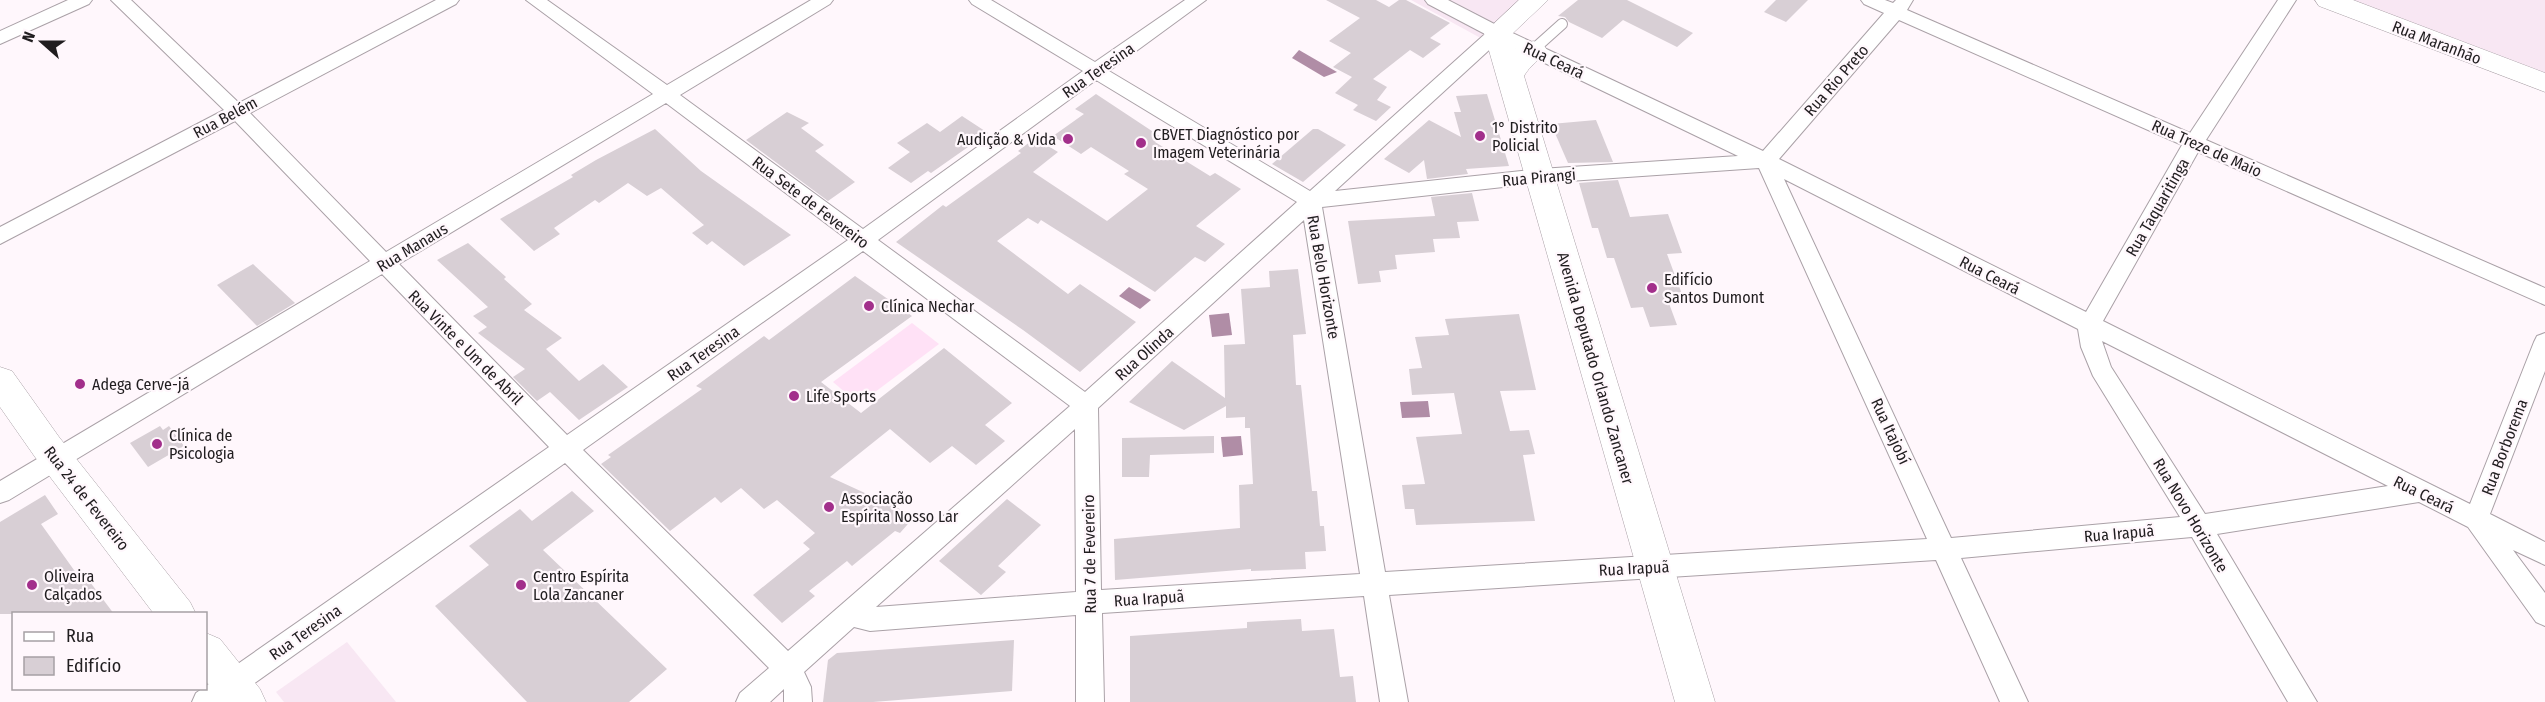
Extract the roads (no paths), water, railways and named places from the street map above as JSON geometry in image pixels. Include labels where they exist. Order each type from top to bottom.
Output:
[{"type":"street","points":[[0,38],[83,0]]},
{"type":"street","name":"Rua Vinte e Um de Abril","points":[[120,0],[236,111],[567,449],[788,668],[798,687],[798,702]]},
{"type":"street","name":"Rua Belém","points":[[0,236],[450,0]]},
{"type":"street","name":"Rua Sete de Fevereiro","points":[[535,0],[666,94],[1086,405]]},
{"type":"street","name":"Rua Manaus","points":[[0,493],[824,0]]},
{"type":"street","name":"Rua Belo Horizonte","points":[[978,0],[1311,201],[1394,702]]},
{"type":"street","name":"Rua Teresina","points":[[228,696],[567,449],[1197,0]]},
{"type":"street","name":"Rua Ceará","points":[[1434,0],[1497,33],[1767,161],[2089,326],[2545,554]]},
{"type":"street","name":"Rua Olinda","points":[[750,702],[1086,405],[1535,0]]},
{"type":"street","name":"Rua Treze de Maio","points":[[1870,0],[1900,6],[2194,142],[2545,297]]},
{"type":"street","name":"Rua Taquaritinga","points":[[2089,326],[2194,142],[2288,0]]},
{"type":"street","name":"Rua Maranhão","points":[[2328,0],[2545,83]]},
{"type":"street","name":"Rua Rio Preto","points":[[1767,161],[1900,6]]},
{"type":"street","name":"Avenida Deputado Orlando Zancaner","points":[[1497,33],[1695,702]]},
{"type":"street","points":[[1510,76],[1518,61],[1533,50]]},
{"type":"street","name":"Rua Pirangi","points":[[1311,201],[1540,176],[1767,161]]},
{"type":"street","name":"Rua Itajobí","points":[[1767,161],[2014,702]]},
{"type":"street","name":"Rua Novo Horizonte","points":[[2089,326],[2092,347],[2101,370],[2199,526],[2303,702]]},
{"type":"street","name":"Rua Borborema","points":[[2476,519],[2545,342]]},
{"type":"street","name":"Rua 24 de Fevereiro","points":[[0,380],[57,459],[175,612]]},
{"type":"street","name":"Rua 7 de Fevereiro","points":[[1086,405],[1090,702]]},
{"type":"street","name":"Rua Irapuã","points":[[848,614],[870,619],[1376,583],[1946,549],[2199,526],[2419,492]]},
{"type":"street","points":[[2476,519],[2545,614]]},
{"type":"street","points":[[207,653],[228,696]]},
{"type":"lane","points":[[1533,50],[1562,24]]},
{"type":"place","name":"1° Distrito Policial","points":[[1480,136]]},
{"type":"place","name":"Audição & Vida","points":[[1068,139]]},
{"type":"place","name":"CBVET Diagnóstico por Imagem Veterinária","points":[[1141,143]]},
{"type":"place","name":"Edifício Santos Dumont","points":[[1652,288]]},
{"type":"place","name":"Clínica Nechar","points":[[869,306]]},
{"type":"place","name":"Adega Cerve-já","points":[[80,384]]},
{"type":"place","name":"Life Sports","points":[[794,396]]},
{"type":"place","name":"Clínica de Psicologia","points":[[157,444]]},
{"type":"place","name":"Associação Espírita Nosso Lar","points":[[829,507]]},
{"type":"place","name":"Oliveira Calçados","points":[[32,585]]},
{"type":"place","name":"Centro Espírita Lola Zancaner","points":[[521,585]]}]
